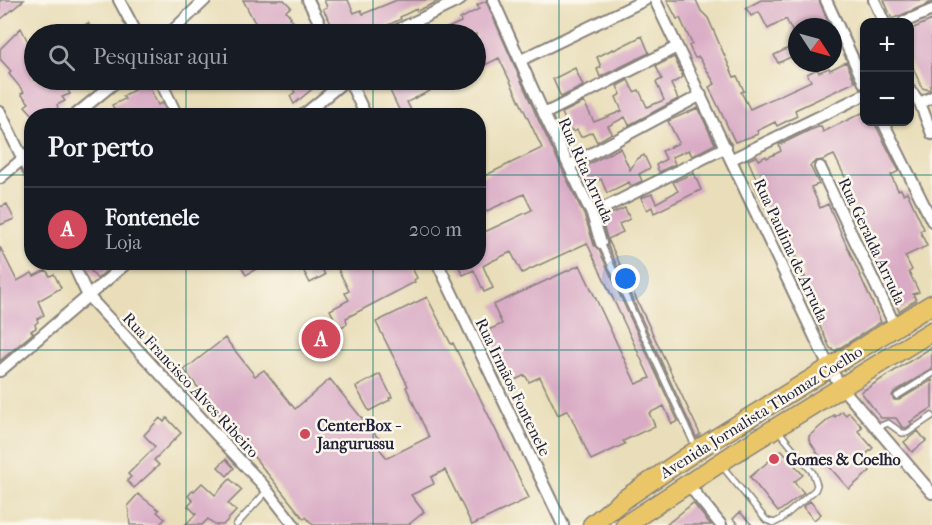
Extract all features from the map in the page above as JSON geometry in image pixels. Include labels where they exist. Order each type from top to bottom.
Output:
[{"type":"main road","name":"Avenida Jornalista Thomaz Coelho","points":[[592,525],[623,500],[697,450],[932,304]]},
{"type":"main road","name":"Avenida Jornalista Thomaz Coelho","points":[[630,521],[775,427],[932,331]]},
{"type":"main road","points":[[623,500],[630,521]]},
{"type":"street","points":[[119,0],[132,24]]},
{"type":"street","points":[[180,24],[206,0]]},
{"type":"street","points":[[308,0],[321,24]]},
{"type":"street","points":[[410,24],[460,0]]},
{"type":"street","name":"Rua Rita Arruda","points":[[493,0],[592,214],[601,243]]},
{"type":"street","points":[[521,60],[645,0]]},
{"type":"street","name":"Rua Paulina de Arruda","points":[[655,0],[829,367],[842,388],[932,493]]},
{"type":"street","points":[[826,0],[860,74]]},
{"type":"street","points":[[874,0],[882,18]]},
{"type":"street","points":[[913,18],[932,10]]},
{"type":"street","points":[[544,114],[677,47]]},
{"type":"street","points":[[84,108],[105,90]]},
{"type":"street","points":[[165,90],[173,108]]},
{"type":"street","points":[[312,108],[334,90]]},
{"type":"street","points":[[352,90],[362,108]]},
{"type":"street","points":[[570,165],[701,95]]},
{"type":"street","points":[[732,159],[860,96]]},
{"type":"street","points":[[914,96],[920,103],[932,134]]},
{"type":"street","points":[[920,103],[932,98]]},
{"type":"street","points":[[0,112],[24,163]]},
{"type":"street","points":[[885,126],[932,221]]},
{"type":"street","points":[[592,214],[726,147]]},
{"type":"street","points":[[0,178],[22,159]]},
{"type":"street","name":"Rua Geralda Arruda","points":[[820,167],[896,328]]},
{"type":"street","name":"Rua Francisco Alves Ribeiro","points":[[76,270],[88,296],[267,491],[294,525]]},
{"type":"street","points":[[0,371],[119,270]]},
{"type":"street","name":"Rua Irmãos Fontenele","points":[[441,270],[563,525]]},
{"type":"street","points":[[687,483],[722,525]]},
{"type":"lane","name":"Rua Rita Arruda","points":[[601,243],[697,450]]},
{"type":"lane","points":[[897,396],[932,374]]},
{"type":"lane","points":[[876,428],[888,423],[902,433],[907,433],[932,416]]},
{"type":"lane","points":[[719,463],[766,520],[774,523],[780,520],[818,485],[813,473],[775,427]]},
{"type":"lane","points":[[236,525],[267,491]]},
{"type":"building","points":[[0,0],[24,0],[0,20]]},
{"type":"building","points":[[243,0],[284,0],[291,7],[286,11],[295,24],[257,24]]},
{"type":"building","points":[[324,0],[348,0],[354,13],[361,10],[363,14],[397,0],[441,0],[417,11],[416,9],[390,24],[331,24],[323,9],[327,7]]},
{"type":"building","points":[[667,0],[696,0],[701,11],[708,18],[734,77],[737,76],[744,91],[741,92],[750,109],[811,81],[807,74],[811,72],[842,72],[842,64],[846,62],[855,82],[795,110],[797,116],[777,126],[775,122],[757,131],[758,134],[735,142],[709,87],[715,84],[699,57],[695,58],[689,46],[692,44],[680,18],[677,19]]},
{"type":"building","points":[[761,0],[819,0],[826,18],[788,18],[788,23],[786,19],[768,29],[759,12],[751,16],[746,8]]},
{"type":"building","points":[[884,0],[932,0],[932,2],[892,18]]},
{"type":"building","points":[[486,1],[537,117],[585,217],[594,245],[599,250],[678,421],[672,424],[664,406],[649,413],[655,426],[623,441],[625,444],[591,460],[568,410],[558,415],[540,377],[529,382],[525,375],[507,384],[484,332],[502,324],[493,305],[580,265],[636,384],[650,378],[587,243],[522,273],[511,252],[486,264],[486,231],[532,210],[524,194],[486,211],[486,175],[542,148],[499,58],[486,64],[486,24],[456,24],[461,22],[460,19],[479,9],[477,5]]},
{"type":"building","points":[[932,20],[932,85],[930,90],[922,88],[914,70],[914,28]]},
{"type":"building","points":[[21,28],[24,34],[24,90],[68,90],[70,94],[62,97],[65,101],[57,105],[58,108],[27,108],[25,106],[29,103],[21,94],[24,92],[9,74],[11,71],[0,59],[0,49]]},
{"type":"building","points":[[642,36],[649,53],[600,77],[597,69],[601,67],[597,57]]},
{"type":"building","points":[[788,48],[788,58],[778,63],[774,55]]},
{"type":"building","points":[[674,57],[683,77],[671,84],[678,99],[629,125],[625,117],[608,126],[612,133],[597,142],[592,132],[581,137],[577,130],[574,132],[572,130],[562,135],[558,126],[566,122],[562,113],[584,102],[594,122],[622,111],[616,97],[621,94],[617,86],[628,80],[634,92],[639,90],[647,107],[664,100],[656,82],[662,79],[656,66]]},
{"type":"building","points":[[575,68],[583,86],[561,97],[553,79]]},
{"type":"building","points":[[134,90],[151,90],[158,105],[162,103],[165,108],[114,108],[112,105],[125,99],[123,96]]},
{"type":"building","points":[[294,90],[311,90],[294,104],[290,96],[295,92]]},
{"type":"building","points":[[390,90],[429,90],[407,102],[410,108],[398,108]]},
{"type":"building","points":[[698,108],[715,144],[692,156],[689,150],[672,157],[675,164],[659,172],[656,165],[666,159],[662,151],[679,143],[668,121]]},
{"type":"building","points":[[860,114],[860,126],[876,126],[899,171],[891,175],[898,190],[901,189],[903,194],[907,192],[924,229],[920,231],[927,246],[905,256],[912,270],[909,272],[919,292],[913,294],[916,300],[899,311],[870,248],[876,245],[866,224],[860,227],[841,186],[848,183],[834,155],[816,161],[810,166],[819,184],[811,187],[820,208],[828,204],[881,322],[835,351],[830,348],[818,322],[824,318],[817,302],[811,305],[799,280],[805,277],[796,257],[790,260],[780,240],[785,237],[775,217],[771,219],[752,180],[756,178],[748,160],[757,156],[759,160],[766,156],[767,158],[781,151],[779,145],[810,130],[821,126],[823,132]]},
{"type":"building","points":[[620,148],[630,170],[637,159],[644,155],[650,168],[639,174],[642,181],[631,186],[629,182],[607,193],[601,179],[587,186],[579,169]]},
{"type":"building","points":[[694,173],[701,190],[654,213],[652,207],[647,210],[641,198],[652,194],[656,203],[678,191],[673,182]]},
{"type":"building","points":[[7,204],[14,219],[0,225],[0,207]]},
{"type":"building","points":[[625,208],[630,219],[619,224],[623,232],[608,239],[700,434],[696,437],[608,246],[601,218]]},
{"type":"building","points":[[0,247],[17,281],[32,273],[34,276],[46,270],[50,276],[54,274],[61,288],[38,301],[44,315],[37,319],[36,328],[31,331],[33,333],[0,361]]},
{"type":"building","points":[[90,270],[107,270],[97,279]]},
{"type":"building","points":[[243,270],[254,270],[246,275]]},
{"type":"building","points":[[303,270],[323,270],[325,275],[310,283]]},
{"type":"building","points":[[338,270],[413,270],[417,278],[415,282],[346,318],[347,324],[339,328],[330,310],[349,300],[345,293],[349,291]]},
{"type":"building","points":[[460,270],[474,270],[463,275]]},
{"type":"building","points":[[474,270],[485,270],[493,288],[484,292]]},
{"type":"building","points":[[427,297],[451,344],[453,343],[529,498],[472,525],[445,470],[431,477],[434,484],[411,495],[424,512],[408,525],[313,525],[306,517],[304,519],[184,370],[225,338],[255,376],[264,370],[295,409],[330,379],[382,443],[378,447],[387,458],[429,437],[406,387],[408,386],[376,322]]},
{"type":"building","points":[[932,347],[932,369],[894,392],[892,396],[894,400],[899,400],[932,380],[932,408],[910,422],[912,424],[906,428],[902,427],[896,418],[881,418],[861,392]]},
{"type":"building","points":[[380,374],[392,397],[369,411],[356,387]]},
{"type":"building","points":[[842,411],[846,415],[849,412],[862,427],[858,431],[873,448],[863,457],[870,471],[849,489],[818,454],[809,440],[809,436]]},
{"type":"building","points":[[160,418],[164,422],[167,418],[181,433],[154,460],[159,465],[134,488],[127,481],[131,477],[128,474],[155,447],[144,435]]},
{"type":"building","points":[[918,431],[926,441],[912,452],[904,442]]},
{"type":"building","points":[[782,450],[803,475],[794,482],[804,493],[778,512],[750,477]]},
{"type":"building","points":[[226,459],[234,468],[227,476],[218,467]]},
{"type":"building","points":[[230,479],[242,490],[228,504],[236,511],[223,525],[215,525],[208,519],[202,525],[185,525],[196,514],[188,506],[193,501],[188,496],[193,490],[202,483],[215,495]]},
{"type":"building","points":[[138,494],[159,510],[157,512],[165,519],[159,525],[130,525],[128,505]]},
{"type":"building","points":[[810,501],[821,514],[814,520],[803,507]]},
{"type":"building","points":[[693,503],[711,525],[666,525]]},
{"type":"building","points":[[740,512],[752,525],[739,525],[733,519]]},
{"type":"place","name":"Fontenele","points":[[321,339]]},
{"type":"place","name":"CenterBox - Jangurussu","points":[[305,434]]},
{"type":"place","name":"Gomes & Coelho","points":[[774,459]]}]
